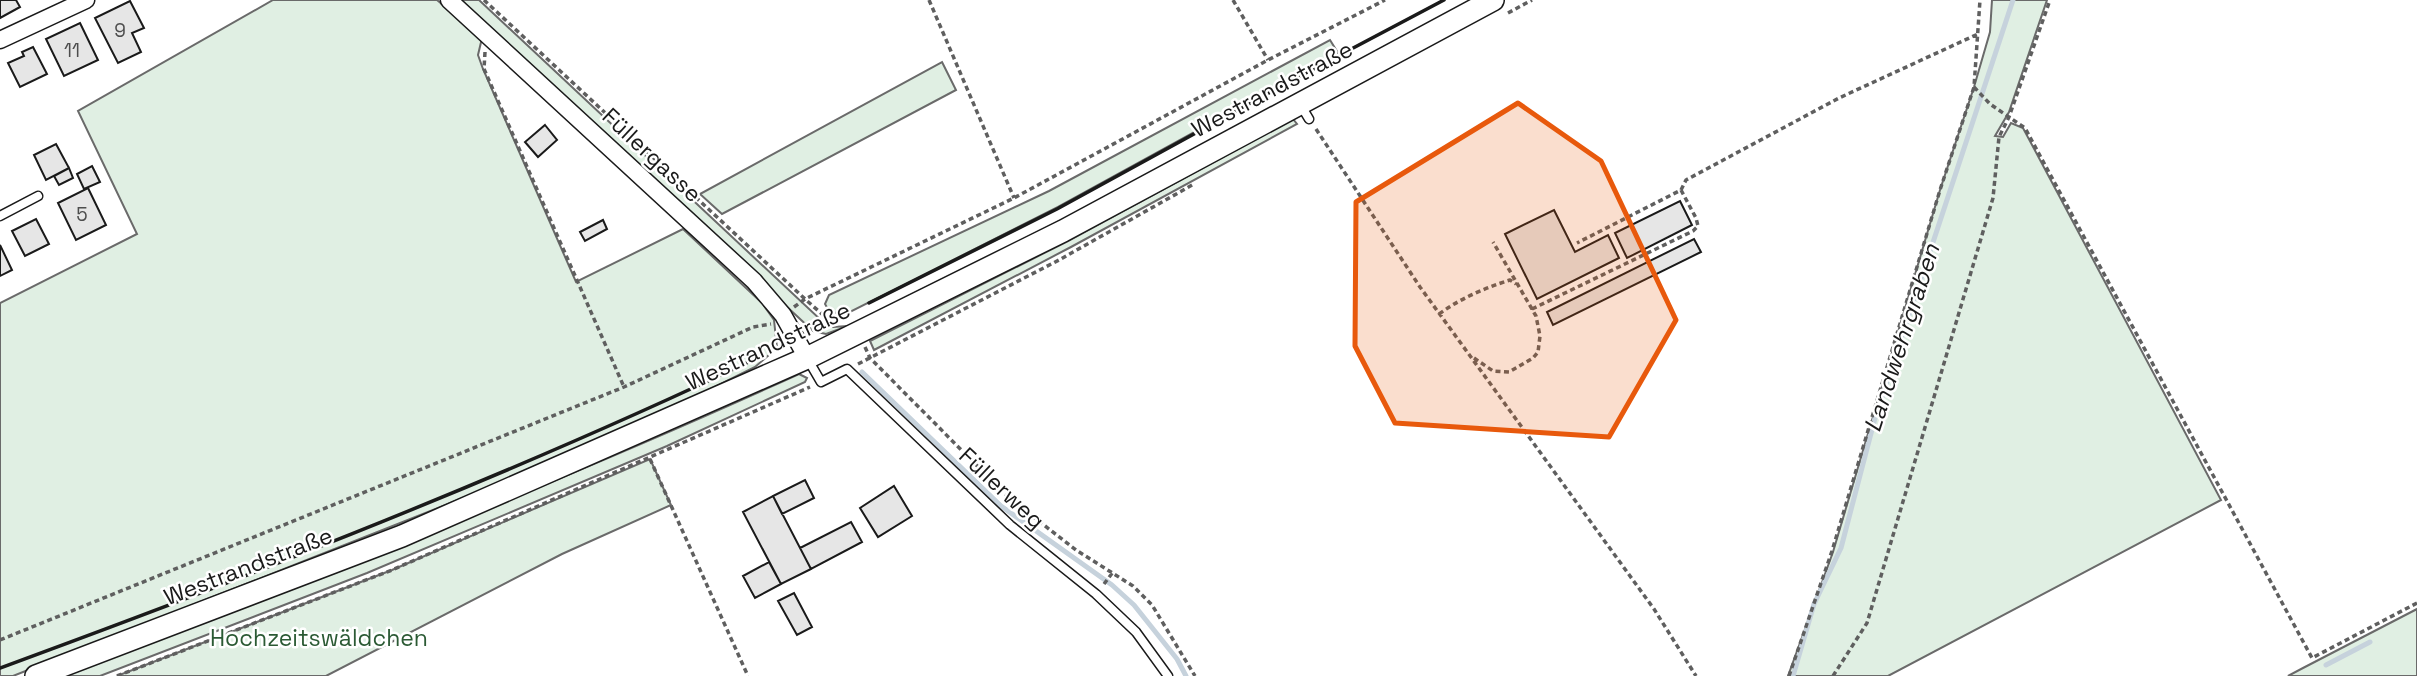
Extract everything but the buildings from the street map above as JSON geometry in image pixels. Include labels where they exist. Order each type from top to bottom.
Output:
[{"type":"main road","name":"Westrandstraße","points":[[36,676],[402,536],[807,358],[1305,111],[1493,0]]},
{"type":"street","points":[[0,40],[86,0]]},
{"type":"street","name":"Füllergasse","points":[[449,0],[754,281],[783,315],[807,358]]},
{"type":"lane","points":[[0,216],[38,197]]},
{"type":"lane","points":[[807,358],[821,382]]},
{"type":"lane","name":"Füllerweg","points":[[821,382],[847,369],[1010,525],[1096,594],[1136,632],[1168,676]]},
{"type":"path","points":[[484,0],[823,315],[852,318]]},
{"type":"path","points":[[929,0],[1014,198]]},
{"type":"path","points":[[1233,0],[1268,60]]},
{"type":"path","points":[[0,640],[624,387],[752,327],[770,324],[805,299],[1014,198],[1268,60],[1385,0]]},
{"type":"path","points":[[1789,676],[1832,551],[1940,190],[1974,87],[1980,0]]},
{"type":"path","points":[[1833,676],[1867,623],[1993,198],[1999,137],[2009,117],[2050,0]]},
{"type":"path","points":[[1577,243],[1681,190],[1686,180],[1839,98],[1978,34]]},
{"type":"path","points":[[491,38],[483,55],[484,69],[624,387]]},
{"type":"path","points":[[1974,87],[1990,104],[2025,128],[2312,657],[2417,603]]},
{"type":"path","points":[[1305,111],[1439,314],[1654,609],[1696,676]]},
{"type":"path","points":[[1532,309],[1693,231],[1698,226],[1696,218],[1681,190]]},
{"type":"path","points":[[1465,350],[1493,371],[1509,372],[1533,358],[1538,352],[1540,336],[1536,316],[1493,242]]},
{"type":"path","points":[[1439,314],[1471,294],[1495,285],[1510,280],[1518,285]]},
{"type":"path","points":[[870,358],[1009,498],[1076,550],[1133,586],[1152,605],[1195,676]]},
{"type":"path","points":[[117,676],[392,570],[821,382]]},
{"type":"path","points":[[650,459],[748,676]]},
{"type":"path","points":[[1104,584],[1113,572]]},
{"type":"highlighted area","points":[[1518,103],[1601,161],[1676,320],[1609,437],[1395,423],[1355,346],[1356,202]]},
{"type":"green space","points":[[273,0],[437,0],[482,38],[478,55],[483,69],[576,282],[683,229],[762,303],[774,320],[777,348],[755,367],[628,430],[13,676],[0,676],[0,303],[137,234],[78,111]]},
{"type":"green space","points":[[457,0],[479,0],[824,323],[833,327],[848,326],[826,334],[813,331]]},
{"type":"green space","points":[[1992,0],[2047,0],[2009,112],[1995,136],[2003,137],[2011,123],[2023,128],[2221,500],[1888,676],[1788,676],[1833,552],[1940,190],[1974,87],[1990,32]]},
{"type":"green space","points":[[1330,40],[1338,53],[1058,207],[844,315],[829,311],[825,304],[829,295],[1049,191]]},
{"type":"green space","points":[[942,62],[956,90],[722,214],[700,194]]},
{"type":"green space","points":[[1293,119],[1297,124],[874,350],[870,341],[1068,241]]},
{"type":"green space","points":[[799,374],[807,378],[805,382],[667,446],[367,573],[100,676],[64,676],[526,493]]},
{"type":"green space","name":"Hochzeitswäldchen","points":[[650,459],[671,505],[562,554],[326,676],[117,676],[392,570]]},
{"type":"green space","points":[[2417,609],[2417,676],[2288,676],[2303,668]]},
{"type":"waterway","name":"Landwehrgraben","points":[[1793,676],[1814,604],[1841,548],[1875,418],[2013,0]]},
{"type":"waterway","points":[[862,372],[1001,506],[1112,585],[1134,605],[1177,659],[1186,676]]},
{"type":"waterway","points":[[2326,665],[2370,642]]},
{"type":"wall","points":[[869,303],[1057,209],[1444,0]]},
{"type":"wall","points":[[0,668],[382,522],[571,443],[757,358]]}]
